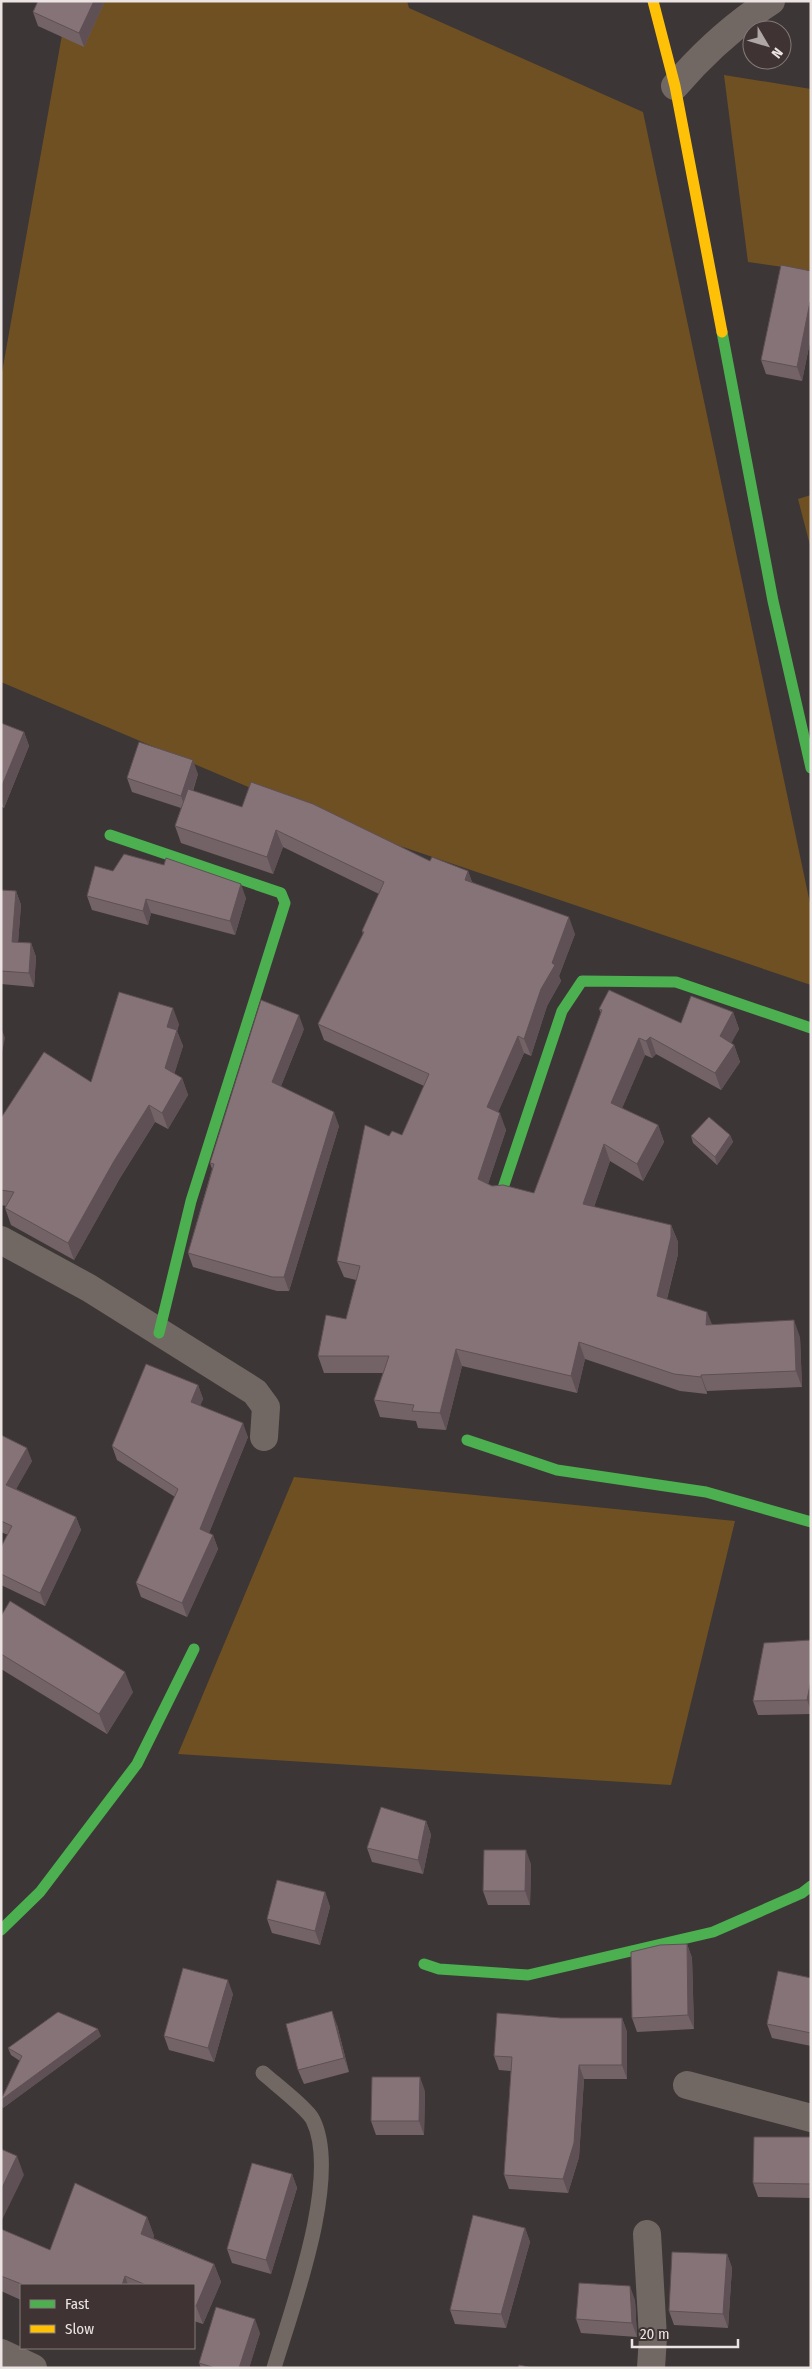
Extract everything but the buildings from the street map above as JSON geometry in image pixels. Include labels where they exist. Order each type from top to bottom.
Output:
[{"type":"street","points":[[653,1],[675,86],[773,601],[811,768]]},
{"type":"street","points":[[675,86],[701,56],[741,21],[771,1]]},
{"type":"street","points":[[110,835],[281,893],[285,903],[191,1201],[159,1333]]},
{"type":"street","points":[[503,1188],[562,1011],[572,993],[582,981],[676,982],[796,1021],[811,1028]]},
{"type":"street","points":[[1,1240],[89,1288],[255,1392],[266,1407],[264,1437]]},
{"type":"street","points":[[467,1440],[557,1470],[706,1492],[811,1522]]},
{"type":"street","points":[[1,1930],[40,1892],[137,1764],[194,1648]]},
{"type":"street","points":[[424,1964],[439,1969],[528,1975],[713,1932],[802,1893],[811,1886]]},
{"type":"street","points":[[687,2085],[811,2118]]},
{"type":"street","points":[[647,2234],[653,2337],[651,2368]]},
{"type":"street","points":[[1,2353],[33,2368]]},
{"type":"lane","points":[[263,2074],[313,2119],[322,2149],[315,2232],[274,2368]]},
{"type":"shaded area","points":[[68,1],[407,1],[409,8],[643,112],[811,908],[811,985],[338,825],[1,682],[1,378]]},
{"type":"shaded area","points":[[724,75],[811,89],[811,271],[748,262]]},
{"type":"shaded area","points":[[811,495],[811,549],[798,499]]},
{"type":"shaded area","points":[[294,1477],[735,1521],[671,1785],[178,1754]]},
{"type":"traffic: fast","points":[[722,332],[773,601],[811,768]]},
{"type":"traffic: fast","points":[[110,835],[281,893],[285,903],[191,1201],[159,1333]]},
{"type":"traffic: fast","points":[[503,1188],[562,1011],[582,981],[676,982],[811,1028]]},
{"type":"traffic: fast","points":[[467,1440],[557,1470],[706,1492],[811,1522]]},
{"type":"traffic: fast","points":[[1,1930],[40,1892],[137,1764],[194,1649]]},
{"type":"traffic: fast","points":[[424,1964],[439,1969],[528,1975],[713,1932],[802,1893],[811,1886]]},
{"type":"traffic: slow","points":[[653,1],[675,86],[722,332]]}]
